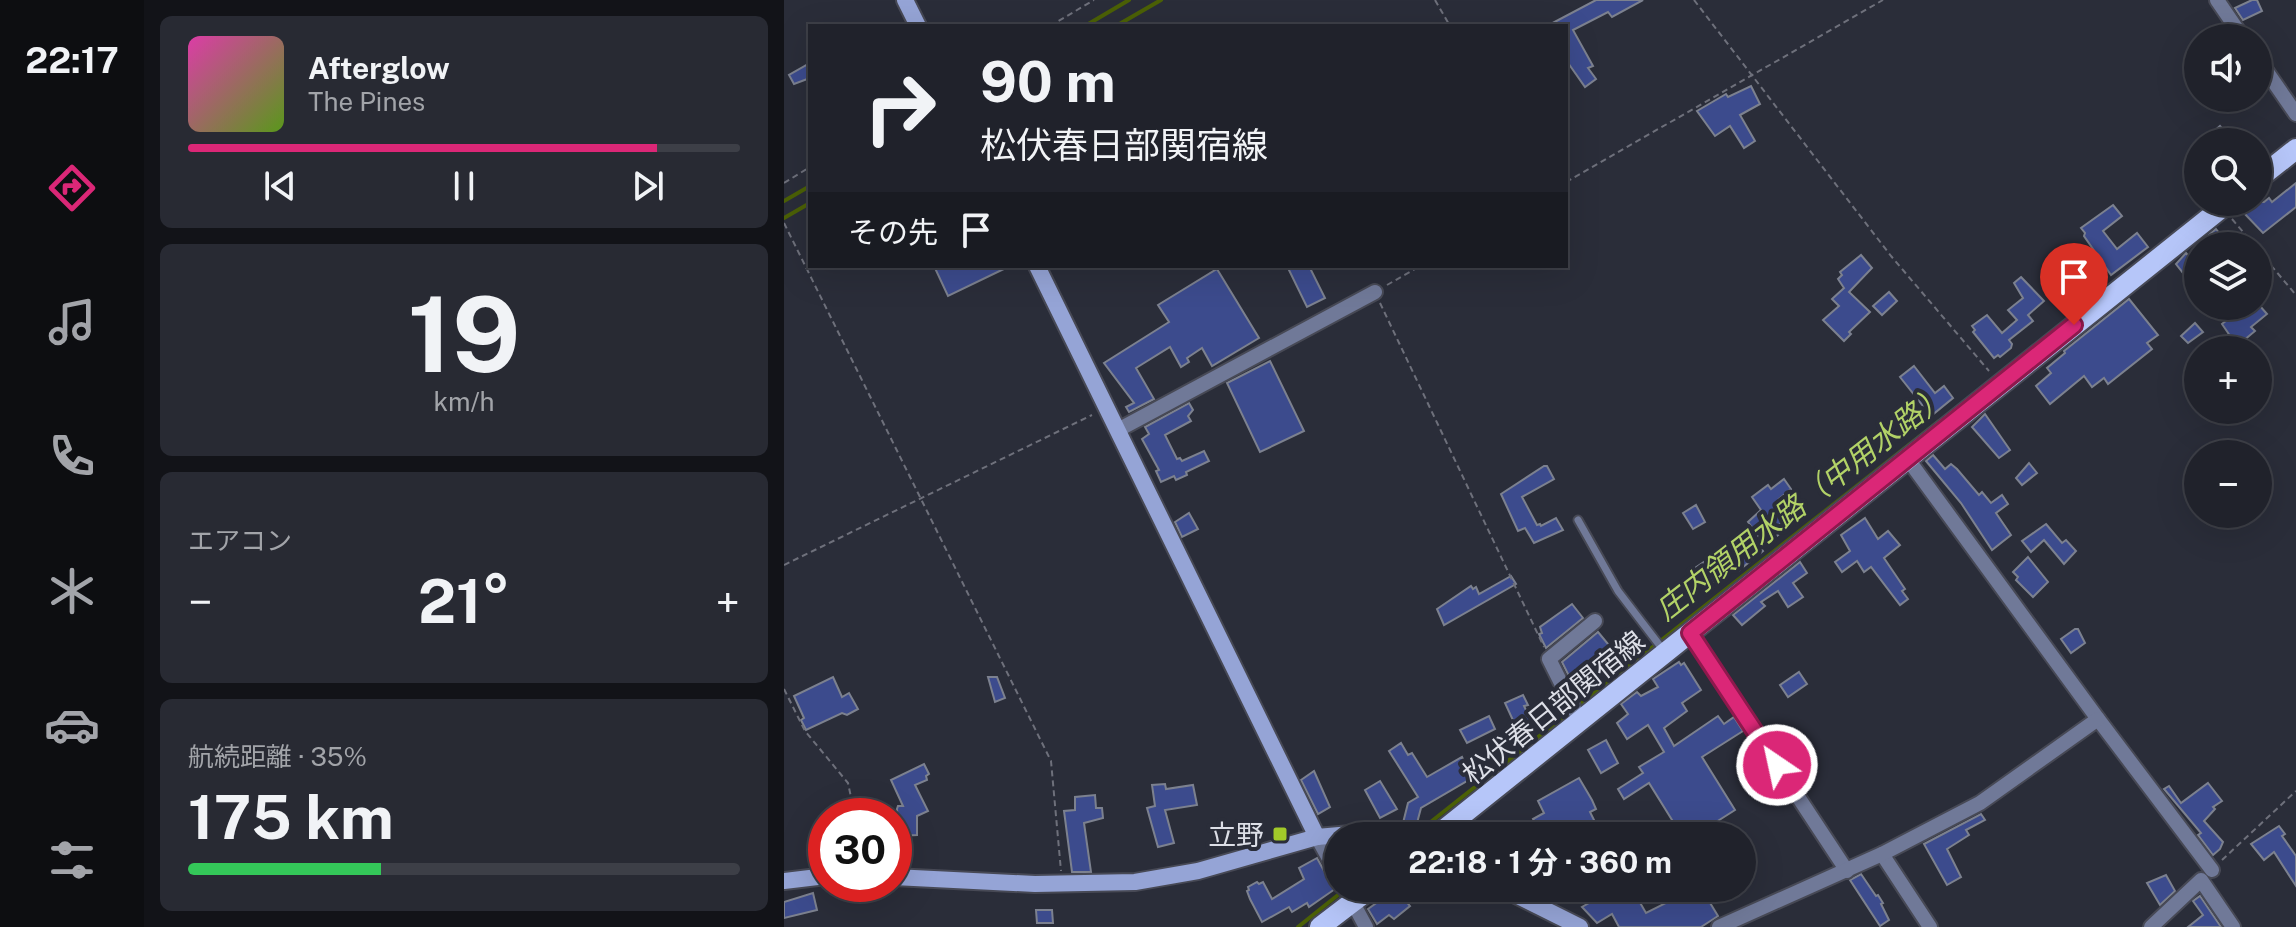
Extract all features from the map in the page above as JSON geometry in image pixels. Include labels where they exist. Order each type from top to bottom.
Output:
[{"type":"main road","points":[[2272,168],[2296,149]]},
{"type":"main road","name":"松伏春日部関宿線","points":[[1454,822],[2211,216]]},
{"type":"main road","points":[[1320,927],[1343,902]]},
{"type":"street","points":[[905,0],[917,24]]},
{"type":"street","points":[[2217,0],[2233,24]]},
{"type":"street","points":[[2272,79],[2296,114]]},
{"type":"street","points":[[1038,268],[1324,850]]},
{"type":"street","points":[[1118,430],[1375,292]]},
{"type":"street","points":[[1907,458],[2212,870]]},
{"type":"street","points":[[1580,721],[1549,659],[1595,621]]},
{"type":"street","points":[[1690,633],[1847,871]]},
{"type":"street","points":[[1719,927],[1847,871],[1980,803],[2098,719]]},
{"type":"street","points":[[912,878],[1100,885],[1169,877],[1324,836]]},
{"type":"street","points":[[1882,854],[1930,927]]},
{"type":"street","points":[[784,881],[808,878]]},
{"type":"street","points":[[2151,927],[2201,880],[2233,927]]},
{"type":"street","points":[[1353,902],[1366,927]]},
{"type":"street","points":[[1530,902],[1580,927]]},
{"type":"lane","points":[[1578,520],[1618,591],[1666,653]]},
{"type":"path","points":[[1053,24],[1094,0]]},
{"type":"path","points":[[1435,0],[1449,24]]},
{"type":"path","points":[[1694,0],[1891,256],[2000,384]]},
{"type":"path","points":[[1568,181],[1883,0]]},
{"type":"path","points":[[784,183],[808,168]]},
{"type":"path","points":[[784,223],[1051,761],[1062,884]]},
{"type":"path","points":[[2272,267],[2296,295]]},
{"type":"path","points":[[1417,268],[1375,292],[1549,659]]},
{"type":"path","points":[[784,565],[1107,408]]},
{"type":"path","points":[[784,689],[805,731],[848,783],[851,798]]},
{"type":"path","points":[[2212,870],[2296,791]]},
{"type":"building","points":[[1596,0],[1643,0],[1612,17],[1608,12],[1573,30],[1593,66],[1588,68],[1596,79],[1585,87],[1568,63],[1568,24],[1551,24]]},
{"type":"building","points":[[2257,0],[2262,11],[2243,20],[2235,8]]},
{"type":"building","points":[[808,64],[808,79],[794,84],[789,75]]},
{"type":"building","points":[[1751,86],[1760,104],[1740,115],[1755,141],[1744,148],[1730,126],[1715,136],[1697,111],[1726,94],[1728,97]]},
{"type":"building","points":[[2296,183],[2296,207],[2262,232],[2247,216],[2272,216],[2272,202]]},
{"type":"building","points":[[2113,205],[2122,216],[2103,231],[2117,249],[2137,233],[2148,247],[2111,275],[2081,228]]},
{"type":"building","points":[[1861,255],[1872,268],[1849,292],[1870,312],[1844,341],[1823,320],[1839,306],[1832,299],[1844,288],[1838,279],[1842,275],[1840,272]]},
{"type":"building","points":[[2184,255],[2184,274],[2176,264]]},
{"type":"building","points":[[935,268],[1006,268],[948,296]]},
{"type":"building","points":[[1288,268],[1310,268],[1325,298],[1307,307]]},
{"type":"building","points":[[1217,269],[1259,338],[1212,366],[1202,348],[1187,358],[1189,362],[1181,367],[1170,347],[1136,368],[1154,399],[1129,412],[1126,407],[1134,403],[1104,363],[1169,322],[1158,305]]},
{"type":"building","points":[[2021,277],[2044,301],[2028,315],[2033,321],[2009,340],[2011,348],[1994,358],[1973,332],[1972,326],[1987,315],[2002,333],[2017,320],[2008,310],[2023,298],[2014,283]]},
{"type":"building","points":[[1889,292],[1897,301],[1882,315],[1873,306]]},
{"type":"building","points":[[2129,299],[2158,335],[2147,343],[2152,349],[2108,384],[2104,378],[2092,387],[2084,376],[2050,404],[2036,386],[2051,373],[2047,368]]},
{"type":"building","points":[[2227,320],[2260,320],[2251,327],[2255,331],[2249,336],[2230,336],[2222,324]]},
{"type":"building","points":[[2195,323],[2203,332],[2198,336],[2184,336],[2184,339],[2181,336]]},
{"type":"building","points":[[1270,361],[1304,431],[1260,452],[1227,383]]},
{"type":"building","points":[[1914,366],[1935,393],[1944,386],[1953,398],[1931,416],[1900,377]]},
{"type":"building","points":[[1189,403],[1193,410],[1188,416],[1191,421],[1165,435],[1177,459],[1182,461],[1204,451],[1209,461],[1176,480],[1174,476],[1161,482],[1156,471],[1159,470],[1142,439],[1149,434],[1145,427]]},
{"type":"building","points":[[1985,414],[2010,450],[1999,458],[1972,427]]},
{"type":"building","points":[[1933,455],[1945,469],[1951,464],[1979,495],[1982,492],[1991,503],[2002,495],[2008,504],[1996,513],[2011,535],[1992,550],[1961,503],[1926,461]]},
{"type":"building","points":[[2029,463],[2037,473],[2022,485],[2016,478]]},
{"type":"building","points":[[1544,466],[1554,479],[1522,497],[1537,525],[1556,518],[1563,530],[1534,543],[1525,528],[1518,531],[1501,494]]},
{"type":"building","points":[[1784,479],[1791,489],[1779,499],[1790,517],[1773,529],[1778,535],[1765,545],[1748,522],[1761,510],[1752,497],[1768,485],[1771,489]]},
{"type":"building","points":[[1696,505],[1705,522],[1693,529],[1683,513]]},
{"type":"building","points":[[1189,513],[1198,529],[1182,537],[1175,522]]},
{"type":"building","points":[[1865,518],[1878,539],[1888,531],[1900,545],[1884,558],[1905,589],[1902,591],[1908,599],[1900,605],[1871,567],[1864,572],[1857,561],[1842,572],[1835,562],[1850,551],[1841,535]]},
{"type":"building","points":[[2046,524],[2062,543],[2066,540],[2076,551],[2064,564],[2044,540],[2031,552],[2022,541]]},
{"type":"building","points":[[1757,542],[1763,551],[1738,571],[1730,561]]},
{"type":"building","points":[[2028,557],[2048,582],[2033,597],[2016,580],[2018,577],[2013,572]]},
{"type":"building","points":[[1704,562],[1716,580],[1704,588],[1692,570]]},
{"type":"building","points":[[1800,562],[1807,573],[1793,583],[1803,597],[1788,607],[1778,591],[1761,602],[1765,606],[1742,625],[1733,615]]},
{"type":"building","points":[[1511,576],[1516,584],[1444,625],[1437,609],[1471,586],[1473,589],[1476,587],[1479,594]]},
{"type":"building","points":[[1572,604],[1583,618],[1546,648],[1539,634],[1542,633],[1540,627]]},
{"type":"building","points":[[2078,629],[2085,643],[2071,653],[2061,639]]},
{"type":"building","points":[[1598,632],[1617,655],[1621,652],[1629,661],[1610,676],[1596,659],[1582,670],[1591,686],[1578,694],[1562,662]]},
{"type":"building","points":[[1679,662],[1681,665],[1684,663],[1701,690],[1682,703],[1687,711],[1664,728],[1674,746],[1718,716],[1724,724],[1734,717],[1743,731],[1702,757],[1735,810],[1716,822],[1673,822],[1649,783],[1624,799],[1618,789],[1643,773],[1639,767],[1664,752],[1648,725],[1627,739],[1617,723],[1628,714],[1621,704],[1637,692],[1641,696],[1658,687],[1653,679]]},
{"type":"building","points":[[1799,672],[1807,684],[1788,697],[1780,685]]},
{"type":"building","points":[[833,677],[842,697],[849,693],[858,709],[806,730],[794,696]]},
{"type":"building","points":[[988,677],[997,677],[1005,698],[995,702]]},
{"type":"building","points":[[1523,695],[1528,705],[1524,706],[1532,723],[1517,729],[1505,703]]},
{"type":"building","points":[[1489,716],[1495,729],[1467,743],[1460,730]]},
{"type":"building","points":[[1606,740],[1618,763],[1601,773],[1588,750]]},
{"type":"building","points":[[1401,743],[1408,755],[1412,753],[1427,777],[1462,757],[1472,778],[1421,808],[1417,822],[1403,822],[1408,803],[1418,797],[1389,751]]},
{"type":"building","points":[[924,764],[929,774],[927,780],[915,785],[928,811],[917,816],[917,835],[912,835],[912,798],[899,798],[891,780]]},
{"type":"building","points":[[1314,771],[1330,807],[1318,814],[1301,780]]},
{"type":"building","points":[[1579,778],[1596,809],[1590,812],[1595,822],[1535,822],[1533,819],[1544,813],[1538,801]]},
{"type":"building","points":[[1380,781],[1397,809],[1380,818],[1365,790]]},
{"type":"building","points":[[2208,783],[2222,801],[2213,807],[2215,809],[2204,821],[2223,842],[2213,855],[2198,835],[2201,833],[2164,789],[2169,786],[2181,803]]},
{"type":"building","points":[[1165,784],[1166,789],[1193,785],[1197,805],[1165,810],[1174,843],[1158,847],[1147,808],[1155,806],[1152,785]]},
{"type":"building","points":[[1095,795],[1096,808],[1102,808],[1103,818],[1084,823],[1091,872],[1072,872],[1064,811],[1075,810],[1075,797]]},
{"type":"building","points":[[1981,814],[1985,820],[1966,830],[1969,835],[1947,849],[1961,877],[1947,885],[1924,844]]},
{"type":"building","points":[[2279,826],[2296,856],[2296,886],[2274,852],[2264,860],[2251,844]]},
{"type":"building","points":[[1317,858],[1324,871],[1324,897],[1309,907],[1307,903],[1292,912],[1289,907],[1262,922],[1250,899],[1248,887],[1263,882],[1272,899],[1304,879],[1299,868]]},
{"type":"building","points":[[1861,874],[1883,903],[1889,920],[1880,926],[1850,880]]},
{"type":"building","points":[[2166,875],[2175,891],[2160,905],[2147,883]]},
{"type":"building","points":[[808,895],[808,902],[815,902],[817,910],[784,918],[784,902]]},
{"type":"building","points":[[2200,896],[2221,927],[2188,927],[2203,915],[2193,901]]},
{"type":"building","points":[[1378,902],[1407,902],[1410,906],[1394,919],[1389,915],[1377,924],[1368,909]]},
{"type":"building","points":[[1591,902],[1640,902],[1646,913],[1668,902],[1710,902],[1718,916],[1701,927],[1619,927],[1612,914],[1597,923],[1582,907]]},
{"type":"building","points":[[1036,910],[1052,910],[1053,923],[1037,923]]},
{"type":"waterway","points":[[1088,24],[1129,0]]},
{"type":"waterway","points":[[1119,24],[1161,0]]},
{"type":"waterway","points":[[784,201],[808,187]]},
{"type":"waterway","points":[[784,218],[808,204]]},
{"type":"waterway","name":"庄内領用水路（中用水路）","points":[[1578,706],[1939,421]]},
{"type":"waterway","name":"庄内領用水路（中用水路）","points":[[1431,822],[1571,711]]},
{"type":"waterway","name":"庄内領用水路（中用水路）","points":[[1298,927],[1329,902]]},
{"type":"place","name":"立野","points":[[1280,834]]},
{"type":"route","points":[[1777,765],[1690,633],[2074,325]]}]
